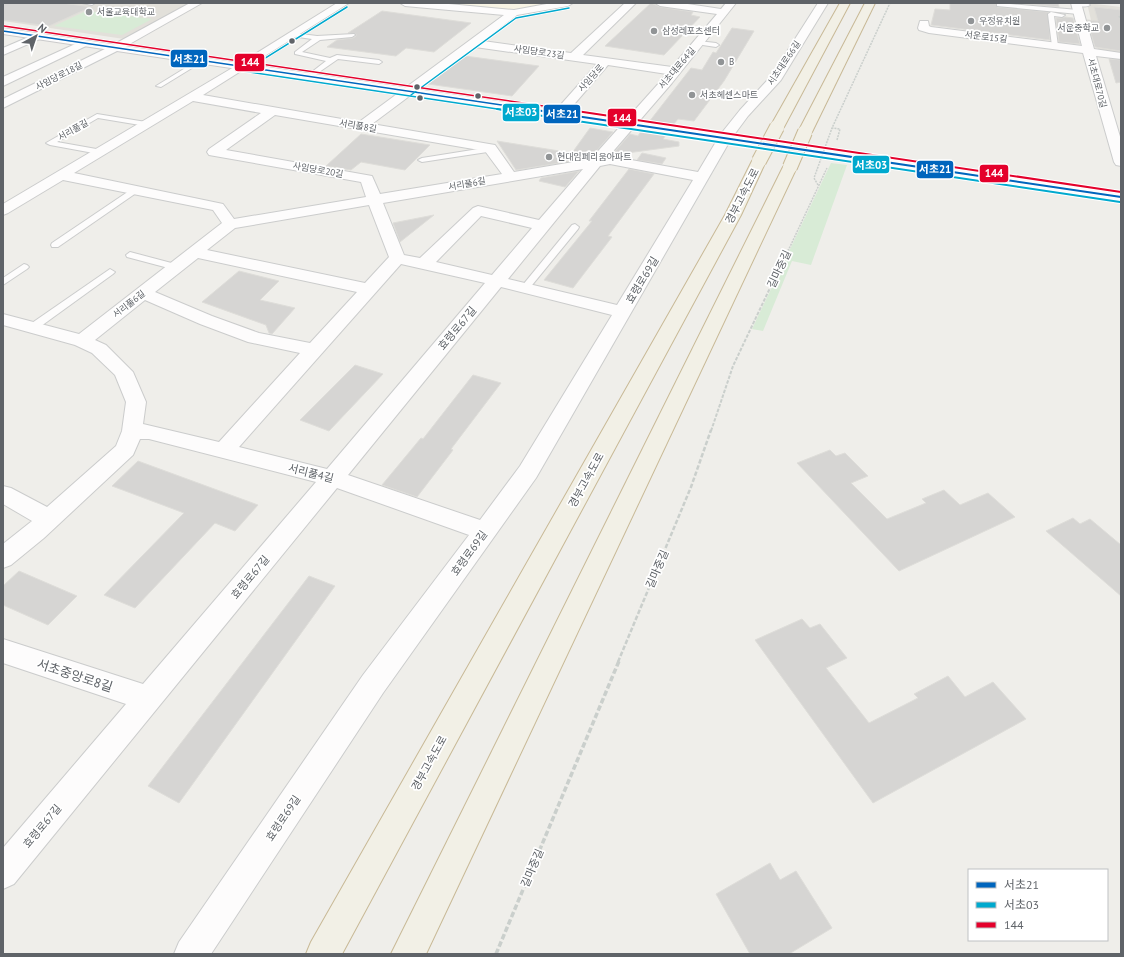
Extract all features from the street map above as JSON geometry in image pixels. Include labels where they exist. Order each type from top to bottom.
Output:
[{"type":"highway","name":"경부고속도로","points":[[322,954],[730,220],[777,128],[845,3]]},
{"type":"highway","points":[[408,954],[870,3]]},
{"type":"street","name":"사임당로18길","points":[[5,101],[115,48],[197,3]]},
{"type":"street","points":[[3,210],[243,66],[344,3]]},
{"type":"street","points":[[410,3],[449,5],[514,14],[568,3]]},
{"type":"street","points":[[574,57],[630,3]]},
{"type":"street","points":[[660,3],[724,12]]},
{"type":"street","name":"서초대로64길","points":[[629,123],[731,3]]},
{"type":"street","name":"서초대로66길","points":[[725,138],[744,113],[776,77],[823,3]]},
{"type":"street","name":"서초대로70길","points":[[1079,8],[1088,51],[1117,140],[1121,162]]},
{"type":"street","points":[[361,126],[472,43],[514,14]]},
{"type":"street","name":"서운로15길","points":[[924,23],[922,28],[929,30],[1121,56]]},
{"type":"street","points":[[3,31],[1121,197]]},
{"type":"street","points":[[3,52],[38,36]]},
{"type":"street","points":[[3,82],[84,43]]},
{"type":"street","name":"사임당로23길","points":[[472,43],[674,71]]},
{"type":"street","name":"사임당로","points":[[560,113],[606,62]]},
{"type":"street","name":"서리풀8길","points":[[191,97],[491,149]]},
{"type":"street","name":"사임당로20길","points":[[272,111],[214,152],[367,179],[397,258]]},
{"type":"street","name":"효령로67길","points":[[3,873],[629,123]]},
{"type":"street","name":"효령로69길","points":[[191,954],[373,684],[528,472],[725,138]]},
{"type":"street","points":[[491,149],[511,177]]},
{"type":"street","name":"서리풀6길","points":[[82,341],[230,224],[610,160],[702,178]]},
{"type":"street","points":[[61,175],[218,207],[230,224]]},
{"type":"street","points":[[3,193],[24,197]]},
{"type":"street","points":[[424,264],[478,211],[543,226]]},
{"type":"street","points":[[194,252],[369,289]]},
{"type":"street","points":[[223,451],[397,258],[623,312]]},
{"type":"street","points":[[143,293],[206,320],[255,338],[314,350]]},
{"type":"street","points":[[3,319],[82,341],[99,349],[122,372],[136,402],[132,431],[125,450],[49,519],[3,558]]},
{"type":"street","name":"서리풀4길","points":[[132,431],[149,432],[332,478],[485,531]]},
{"type":"street","points":[[3,494],[49,519]]},
{"type":"street","name":"서초중앙로8길","points":[[3,651],[148,699]]},
{"type":"lane","points":[[84,3],[92,3]]},
{"type":"lane","points":[[999,5],[1079,8]]},
{"type":"lane","points":[[1055,46],[1051,14],[1079,8]]},
{"type":"lane","points":[[293,35],[318,38],[352,35]]},
{"type":"lane","points":[[318,38],[297,53],[331,60]]},
{"type":"lane","points":[[698,43],[716,45]]},
{"type":"lane","points":[[310,76],[331,60],[342,57],[378,62]]},
{"type":"lane","points":[[159,86],[202,60]]},
{"type":"lane","name":"서리풀길","points":[[99,152],[50,143],[97,116],[146,124]]},
{"type":"lane","points":[[422,160],[491,149]]},
{"type":"lane","points":[[55,245],[135,190]]},
{"type":"lane","points":[[525,288],[575,227]]},
{"type":"lane","points":[[130,255],[176,267]]},
{"type":"lane","points":[[3,282],[24,267]]},
{"type":"lane","points":[[33,327],[110,272]]},
{"type":"path","name":"길마중길","points":[[818,185],[814,178],[832,128],[890,3]]},
{"type":"path","points":[[1119,16],[1121,20]]},
{"type":"path","points":[[832,128],[840,129],[836,143]]},
{"type":"path","name":"길마중길","points":[[496,954],[691,488],[733,366],[824,173]]},
{"type":"shaded area","name":"서울교육대학교","points":[[3,3],[192,3],[124,39],[3,21]]},
{"type":"shaded area","points":[[554,3],[512,11],[457,6],[455,4]]},
{"type":"shaded area","name":"서운중학교","points":[[1087,3],[1121,7],[1121,53],[1098,50]]},
{"type":"green space","points":[[86,11],[152,19],[122,35],[54,26]]},
{"type":"green space","points":[[831,163],[847,165],[811,265],[792,261],[763,331],[752,329]]},
{"type":"building","points":[[3,3],[62,3],[91,7],[49,26],[3,20]]},
{"type":"building","name":"삼성레포츠센터","points":[[651,3],[660,7],[693,12],[691,15],[700,17],[664,55],[605,46]]},
{"type":"building","points":[[950,3],[996,3],[997,7],[1048,12],[1050,40],[931,25],[935,9],[950,10]]},
{"type":"building","points":[[1016,3],[1058,3],[1059,7]]},
{"type":"building","name":"서운중학교","points":[[1094,7],[1121,10],[1121,51],[1095,47],[1087,20],[1098,21]]},
{"type":"building","points":[[382,11],[471,23],[434,52],[406,48],[396,56],[327,47],[337,40],[353,38],[356,34],[348,33]]},
{"type":"building","points":[[1056,18],[1073,18],[1080,44],[1059,42]]},
{"type":"building","name":"서초헤센스마트","points":[[732,28],[754,31],[724,81],[694,121],[678,119],[673,125],[649,122],[691,68],[702,70],[713,52],[716,53]]},
{"type":"building","points":[[465,56],[539,66],[512,96],[428,84]]},
{"type":"building","points":[[1109,59],[1121,60],[1121,82],[1116,83]]},
{"type":"building","name":"현대임페리움아파트","points":[[590,128],[613,132],[590,158],[516,170],[497,141],[572,153]]},
{"type":"building","points":[[641,131],[666,135],[663,139],[679,142],[679,146],[612,155],[630,134],[638,136]]},
{"type":"building","points":[[361,134],[430,145],[405,170],[361,162],[351,170],[326,166]]},
{"type":"building","points":[[642,153],[666,158],[662,164],[637,160]]},
{"type":"building","points":[[629,169],[654,174],[608,236],[612,237],[573,288],[544,280],[592,221],[589,221]]},
{"type":"building","points":[[579,171],[565,187],[539,181],[541,178]]},
{"type":"building","points":[[434,215],[400,242],[393,223]]},
{"type":"building","points":[[239,271],[279,281],[260,300],[295,308],[272,334],[269,333],[266,325],[202,302]]},
{"type":"building","points":[[355,365],[383,374],[329,431],[300,420]]},
{"type":"building","points":[[473,375],[501,383],[417,497],[382,485],[421,438],[423,439]]},
{"type":"building","points":[[830,450],[836,456],[845,453],[868,476],[851,483],[887,519],[926,503],[922,499],[944,490],[960,505],[988,493],[1015,517],[899,571],[797,463]]},
{"type":"building","points":[[138,461],[258,505],[235,531],[215,523],[135,608],[104,595],[184,513],[112,486]]},
{"type":"building","points":[[1073,518],[1080,524],[1090,519],[1121,545],[1121,596],[1046,531]]},
{"type":"building","points":[[19,571],[77,596],[48,625],[3,605],[3,586]]},
{"type":"building","points":[[309,576],[335,586],[179,803],[148,786]]},
{"type":"building","points":[[802,619],[810,628],[820,624],[847,658],[826,668],[869,723],[918,698],[914,694],[948,676],[965,697],[993,682],[1026,719],[873,803],[755,640]]},
{"type":"building","points":[[770,863],[780,880],[796,871],[832,928],[789,954],[750,954],[716,894]]},
{"type":"transit line","name":"서초03","points":[[246,70],[347,7]]},
{"type":"transit line","name":"서초03","points":[[411,95],[516,18],[569,8]]},
{"type":"transit line","name":"144","points":[[4,26],[1121,192]]},
{"type":"transit line","name":"서초21","points":[[3,31],[1121,197]]},
{"type":"transit line","name":"서초03","points":[[242,71],[1120,202]]},
{"type":"place","name":"서울교육대학교","points":[[89,12]]},
{"type":"place","name":"우정유치원","points":[[971,21]]},
{"type":"place","name":"서운중학교","points":[[1107,28]]},
{"type":"place","name":"삼성레포츠센터","points":[[654,31]]},
{"type":"place","name":"B","points":[[721,62]]},
{"type":"place","name":"서초헤센스마트","points":[[692,95]]},
{"type":"place","name":"현대임페리움아파트","points":[[549,157]]}]
